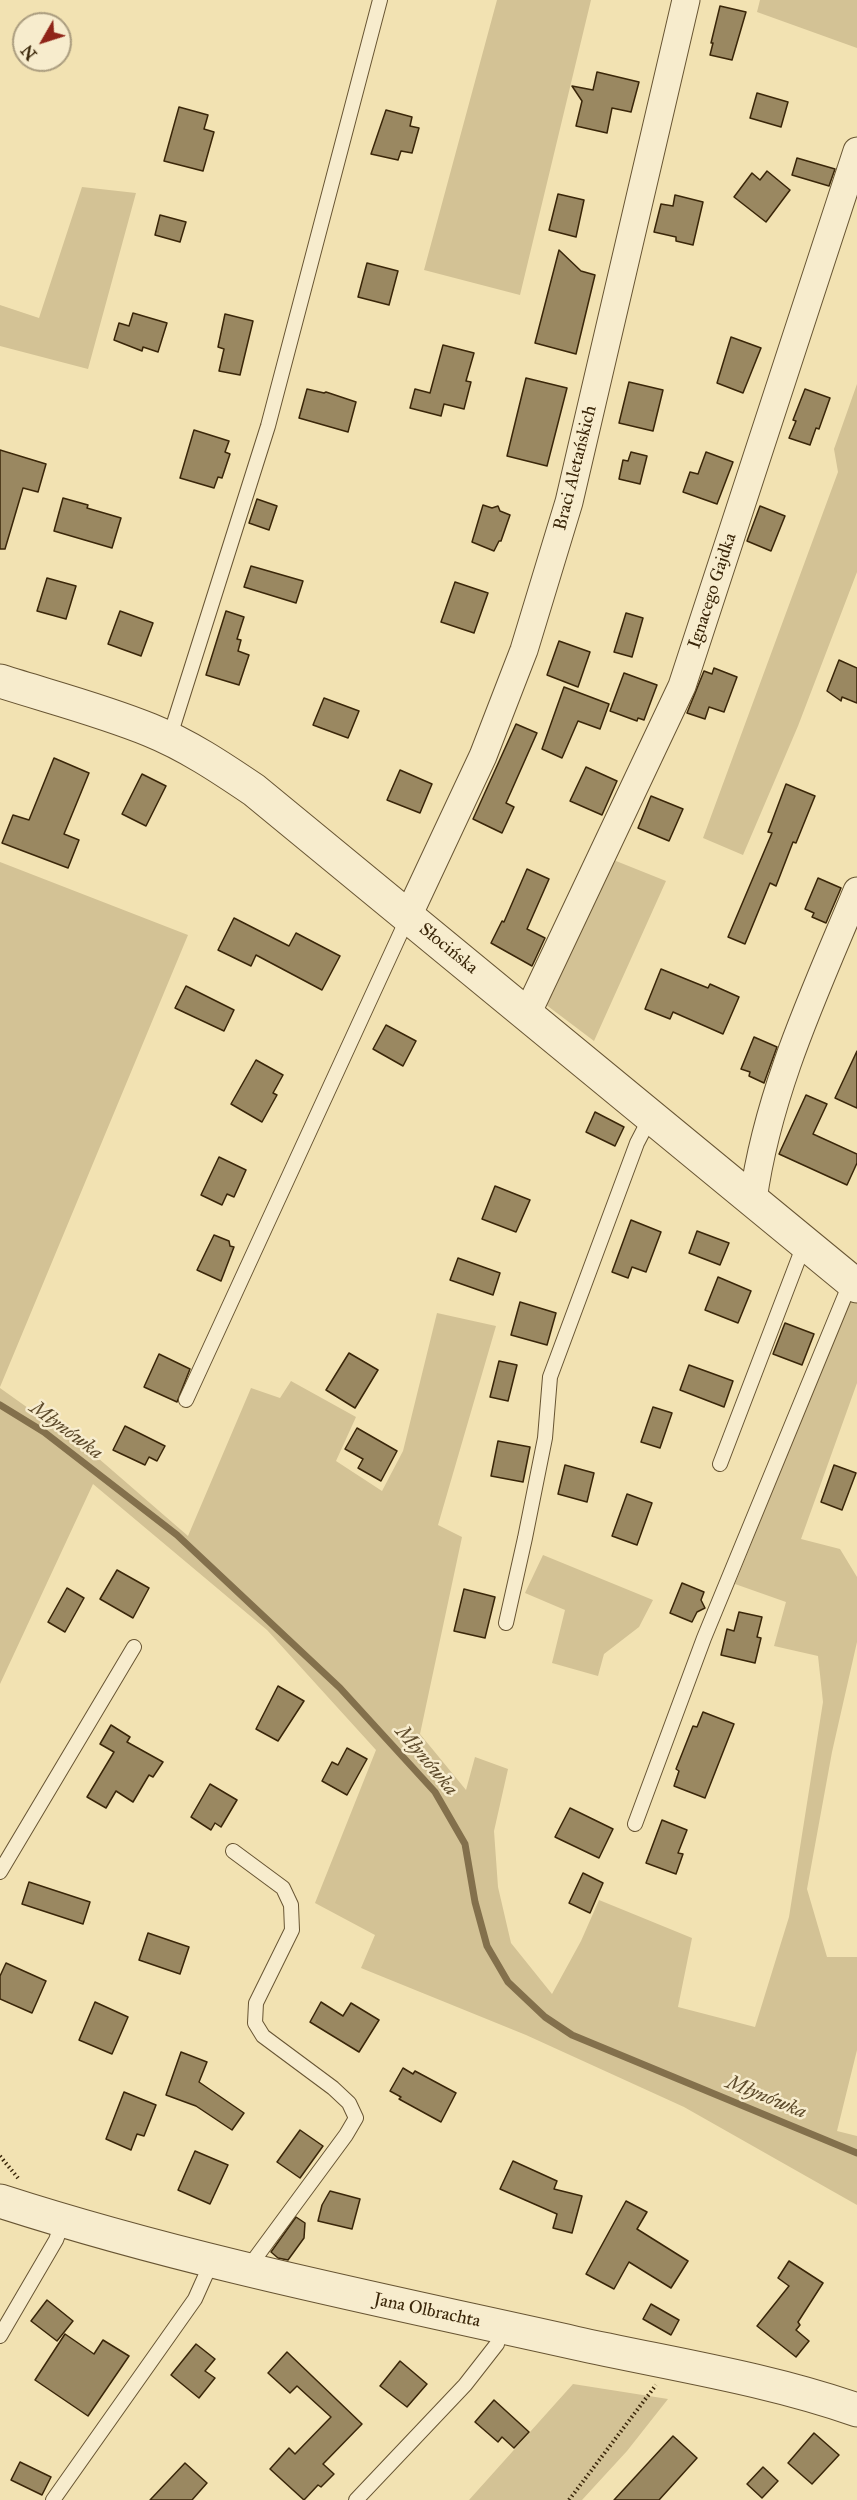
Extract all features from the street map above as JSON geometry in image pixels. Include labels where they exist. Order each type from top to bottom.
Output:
[{"type":"street","name":"Braci Aletańskich","points":[[408,916],[483,756],[524,650],[569,501],[686,0]]},
{"type":"street","name":"Ignacego Gajdka","points":[[527,1014],[682,686],[857,151]]},
{"type":"street","name":"Słocińska","points":[[0,681],[112,716],[170,739],[208,759],[254,790],[854,1284]]},
{"type":"street","points":[[753,1200],[772,1106],[792,1049],[857,891]]},
{"type":"street","name":"Jana Olbrachta","points":[[0,2201],[63,2221],[247,2270],[375,2301],[752,2379],[857,2410]]},
{"type":"lane","points":[[170,739],[268,426],[380,0]]},
{"type":"lane","points":[[186,1400],[408,916]]},
{"type":"lane","points":[[506,1623],[545,1438],[550,1377],[637,1143],[651,1116]]},
{"type":"lane","points":[[720,1464],[805,1242]]},
{"type":"lane","points":[[634,1824],[704,1638],[854,1284]]},
{"type":"lane","points":[[0,1872],[134,1647]]},
{"type":"lane","points":[[233,1851],[284,1888],[291,1905],[292,1930],[256,2003],[255,2023],[263,2036],[350,2103],[356,2118],[247,2270]]},
{"type":"lane","points":[[0,2336],[56,2240],[63,2221]]},
{"type":"lane","points":[[53,2500],[195,2299],[212,2261]]},
{"type":"lane","points":[[356,2500],[465,2385],[497,2344],[500,2326]]},
{"type":"path","points":[[569,2500],[671,2362]]},
{"type":"shaded area","points":[[497,0],[591,0],[520,295],[424,270]]},
{"type":"shaded area","points":[[760,0],[857,0],[857,48],[757,12]]},
{"type":"shaded area","points":[[82,187],[136,193],[88,369],[0,346],[0,305],[39,318]]},
{"type":"shaded area","points":[[857,384],[857,572],[798,726],[743,855],[703,838],[838,472],[834,449]]},
{"type":"shaded area","points":[[611,859],[666,881],[594,1041],[545,1004]]},
{"type":"shaded area","points":[[0,862],[188,935],[0,1387]]},
{"type":"shaded area","points":[[853,1299],[857,1302],[857,1383],[801,1539],[840,1549],[857,1577],[857,1642],[832,1752],[807,1889],[827,1957],[857,1957],[857,2050],[837,2131],[857,2136],[857,2205],[684,2107],[526,2035],[361,1968],[375,1935],[315,1903],[376,1750],[267,1630],[93,1484],[0,1684],[0,1388],[98,1458],[188,1536],[251,1388],[280,1398],[291,1381],[356,1417],[336,1461],[382,1491],[403,1451],[437,1313],[496,1326],[438,1525],[462,1537],[420,1734],[466,1790],[475,1757],[508,1769],[494,1831],[498,1887],[511,1943],[552,1994],[581,1941],[599,1900],[692,1938],[678,2007],[755,2027],[789,1917],[823,1702],[818,1656],[774,1646],[786,1602],[735,1584],[846,1309]]},
{"type":"shaded area","points":[[543,1555],[653,1600],[639,1627],[604,1654],[598,1676],[552,1663],[565,1610],[525,1593]]},
{"type":"shaded area","points":[[573,2384],[668,2399],[627,2451],[582,2500],[469,2500]]},
{"type":"building","points":[[720,6],[746,12],[732,60],[710,55]]},
{"type":"building","points":[[597,72],[639,82],[631,112],[612,108],[607,133],[576,126],[582,101],[572,86],[593,90]]},
{"type":"building","points":[[757,93],[788,102],[781,127],[750,118]]},
{"type":"building","points":[[179,107],[208,115],[204,129],[214,132],[203,171],[164,161]]},
{"type":"building","points":[[386,110],[412,117],[410,126],[419,128],[412,153],[401,151],[398,160],[371,154]]},
{"type":"building","points":[[797,158],[835,169],[829,186],[792,175]]},
{"type":"building","points":[[767,171],[790,190],[766,222],[734,197],[752,173],[760,180]]},
{"type":"building","points":[[558,194],[584,200],[576,237],[549,230]]},
{"type":"building","points":[[675,195],[703,202],[693,245],[676,241],[676,237],[654,232],[661,204],[673,206]]},
{"type":"building","points":[[160,215],[186,222],[180,242],[155,235]]},
{"type":"building","points":[[559,250],[581,271],[595,275],[576,354],[535,343]]},
{"type":"building","points":[[367,263],[398,271],[389,305],[358,297]]},
{"type":"building","points":[[133,313],[167,323],[158,352],[143,347],[142,351],[114,340],[119,323],[129,326]]},
{"type":"building","points":[[225,314],[253,321],[240,375],[219,371],[224,349],[218,347]]},
{"type":"building","points":[[731,337],[761,348],[743,393],[717,383]]},
{"type":"building","points":[[443,345],[474,353],[466,381],[471,382],[464,409],[444,404],[441,416],[410,408],[415,389],[430,393]]},
{"type":"building","points":[[526,378],[567,388],[547,466],[507,456]]},
{"type":"building","points":[[629,382],[663,390],[653,431],[619,423]]},
{"type":"building","points":[[307,389],[326,392],[356,402],[348,432],[299,418]]},
{"type":"building","points":[[805,389],[830,398],[819,429],[816,428],[810,445],[789,438]]},
{"type":"building","points":[[194,430],[229,441],[225,452],[230,454],[222,478],[218,477],[214,488],[180,478]]},
{"type":"building","points":[[0,450],[46,464],[38,492],[23,488],[5,549],[0,549]]},
{"type":"building","points":[[631,452],[647,456],[640,484],[619,479],[623,460],[628,461]]},
{"type":"building","points":[[706,452],[733,462],[717,504],[683,492],[690,472],[698,474]]},
{"type":"building","points":[[63,498],[121,518],[112,548],[54,531]]},
{"type":"building","points":[[257,499],[277,506],[269,530],[249,523]]},
{"type":"building","points":[[483,505],[492,508],[498,506],[500,511],[510,515],[501,541],[494,551],[472,542]]},
{"type":"building","points":[[760,506],[785,516],[771,551],[747,541]]},
{"type":"building","points":[[251,566],[303,581],[296,603],[244,587]]},
{"type":"building","points":[[47,578],[76,586],[66,619],[37,611]]},
{"type":"building","points":[[455,582],[488,593],[474,633],[441,622]]},
{"type":"building","points":[[120,611],[153,623],[141,656],[108,644]]},
{"type":"building","points":[[226,611],[244,617],[237,639],[241,640],[238,651],[249,655],[239,685],[206,675]]},
{"type":"building","points":[[626,613],[643,618],[632,657],[614,652]]},
{"type":"building","points":[[559,641],[590,652],[578,687],[547,675]]},
{"type":"building","points":[[839,660],[857,668],[857,703],[842,697],[841,701],[827,691]]},
{"type":"building","points":[[714,668],[737,677],[724,712],[709,707],[705,719],[687,713],[704,671],[712,674]]},
{"type":"building","points":[[624,673],[657,685],[644,720],[638,718],[637,721],[610,711]]},
{"type":"building","points":[[564,687],[609,704],[600,729],[578,721],[562,758],[542,749]]},
{"type":"building","points":[[324,698],[359,711],[348,738],[313,725]]},
{"type":"building","points":[[516,724],[537,733],[506,803],[514,807],[502,833],[473,819]]},
{"type":"building","points":[[54,758],[89,773],[64,834],[79,840],[68,868],[2,843],[13,815],[29,820]]},
{"type":"building","points":[[586,767],[617,781],[602,815],[570,801]]},
{"type":"building","points":[[400,770],[432,784],[420,813],[387,800]]},
{"type":"building","points":[[142,774],[166,786],[146,826],[122,814]]},
{"type":"building","points":[[786,784],[815,796],[796,843],[793,842],[776,886],[770,883],[745,944],[728,937],[772,833],[768,832]]},
{"type":"building","points":[[651,796],[683,809],[669,841],[638,828]]},
{"type":"building","points":[[527,869],[549,879],[527,929],[545,938],[532,966],[491,943],[502,921],[504,922]]},
{"type":"building","points":[[818,878],[841,888],[826,923],[812,917],[814,913],[805,909]]},
{"type":"building","points":[[234,918],[289,946],[296,933],[340,956],[322,990],[256,955],[251,966],[218,950]]},
{"type":"building","points":[[661,969],[708,988],[710,984],[739,997],[723,1034],[673,1012],[670,1019],[645,1009]]},
{"type":"building","points":[[186,986],[234,1010],[224,1031],[175,1008]]},
{"type":"building","points":[[386,1025],[416,1041],[403,1066],[373,1049]]},
{"type":"building","points":[[754,1037],[777,1047],[764,1083],[749,1076],[750,1072],[741,1069]]},
{"type":"building","points":[[857,1051],[857,1108],[835,1098]]},
{"type":"building","points":[[256,1060],[283,1075],[273,1093],[277,1095],[262,1122],[231,1104]]},
{"type":"building","points":[[806,1095],[827,1104],[813,1134],[857,1154],[857,1163],[847,1185],[779,1154]]},
{"type":"building","points":[[595,1112],[624,1127],[615,1146],[586,1132]]},
{"type":"building","points":[[219,1157],[246,1170],[234,1197],[227,1194],[222,1205],[201,1195]]},
{"type":"building","points":[[495,1186],[530,1200],[516,1232],[482,1219]]},
{"type":"building","points":[[631,1220],[661,1232],[646,1272],[632,1267],[628,1278],[612,1272]]},
{"type":"building","points":[[697,1231],[729,1243],[720,1265],[689,1253]]},
{"type":"building","points":[[214,1235],[229,1241],[230,1246],[234,1247],[221,1281],[197,1270]]},
{"type":"building","points":[[458,1258],[500,1273],[493,1295],[450,1280]]},
{"type":"building","points":[[718,1277],[751,1291],[738,1323],[705,1310]]},
{"type":"building","points":[[520,1302],[556,1313],[547,1345],[511,1335]]},
{"type":"building","points":[[785,1323],[814,1334],[802,1365],[773,1354]]},
{"type":"building","points":[[349,1353],[378,1370],[355,1408],[326,1390]]},
{"type":"building","points":[[159,1354],[190,1369],[177,1402],[144,1387]]},
{"type":"building","points":[[499,1361],[517,1365],[508,1401],[490,1397]]},
{"type":"building","points":[[689,1365],[733,1381],[724,1407],[680,1390]]},
{"type":"building","points":[[653,1407],[672,1413],[660,1448],[641,1442]]},
{"type":"building","points":[[125,1426],[165,1446],[157,1461],[149,1457],[145,1465],[113,1450]]},
{"type":"building","points":[[357,1428],[397,1451],[381,1481],[358,1468],[363,1459],[345,1449]]},
{"type":"building","points":[[498,1441],[530,1447],[523,1482],[491,1476]]},
{"type":"building","points":[[565,1465],[594,1473],[587,1502],[558,1494]]},
{"type":"building","points":[[834,1465],[856,1473],[842,1510],[821,1502]]},
{"type":"building","points":[[627,1494],[652,1503],[637,1545],[612,1536]]},
{"type":"building","points":[[117,1570],[149,1588],[133,1618],[100,1599]]},
{"type":"building","points":[[682,1583],[704,1592],[701,1600],[705,1608],[697,1612],[692,1622],[670,1613]]},
{"type":"building","points":[[67,1588],[84,1598],[65,1632],[48,1622]]},
{"type":"building","points":[[464,1589],[495,1597],[485,1638],[454,1631]]},
{"type":"building","points":[[739,1612],[762,1617],[757,1637],[761,1638],[755,1663],[721,1655],[727,1629],[734,1631]]},
{"type":"building","points":[[278,1686],[304,1701],[278,1741],[256,1729]]},
{"type":"building","points":[[703,1712],[734,1724],[705,1798],[674,1786],[679,1771],[676,1769],[693,1726],[697,1727]]},
{"type":"building","points":[[111,1725],[130,1737],[127,1742],[163,1762],[153,1777],[149,1775],[133,1802],[116,1791],[106,1808],[87,1797],[114,1752],[100,1744]]},
{"type":"building","points":[[347,1748],[367,1759],[347,1795],[322,1781],[332,1762],[338,1765]]},
{"type":"building","points":[[210,1784],[237,1800],[221,1827],[215,1823],[211,1830],[191,1817]]},
{"type":"building","points":[[570,1808],[613,1829],[599,1858],[555,1837]]},
{"type":"building","points":[[662,1820],[687,1830],[678,1853],[683,1854],[676,1874],[646,1863]]},
{"type":"building","points":[[583,1873],[603,1883],[590,1913],[569,1903]]},
{"type":"building","points":[[29,1882],[90,1902],[83,1924],[22,1904]]},
{"type":"building","points":[[148,1933],[189,1947],[180,1974],[139,1960]]},
{"type":"building","points":[[6,1963],[46,1981],[32,2013],[0,1999],[0,1976]]},
{"type":"building","points":[[95,2002],[128,2017],[112,2054],[79,2040]]},
{"type":"building","points":[[321,2002],[343,2016],[351,2003],[379,2020],[359,2052],[310,2022]]},
{"type":"building","points":[[181,2052],[207,2062],[199,2082],[244,2113],[232,2130],[196,2106],[166,2095]]},
{"type":"building","points":[[403,2068],[413,2074],[415,2071],[456,2093],[441,2122],[399,2099],[401,2097],[390,2091]]},
{"type":"building","points":[[124,2092],[156,2105],[144,2136],[137,2134],[131,2150],[106,2139]]},
{"type":"building","points":[[300,2130],[323,2146],[300,2178],[277,2162]]},
{"type":"building","points":[[195,2151],[228,2165],[210,2204],[178,2190]]},
{"type":"building","points":[[513,2161],[557,2181],[554,2189],[582,2196],[572,2233],[553,2228],[557,2214],[500,2189]]},
{"type":"building","points":[[330,2191],[360,2199],[352,2229],[318,2221],[322,2205]]},
{"type":"building","points":[[626,2201],[647,2212],[637,2229],[688,2261],[671,2288],[629,2262],[614,2289],[586,2274]]},
{"type":"building","points":[[296,2217],[305,2223],[304,2238],[288,2260],[278,2258],[271,2252]]},
{"type":"building","points":[[789,2261],[823,2283],[798,2322],[800,2325],[796,2330],[809,2341],[796,2357],[757,2326],[789,2286],[778,2278]]},
{"type":"building","points":[[47,2300],[73,2321],[57,2341],[31,2321]]},
{"type":"building","points":[[651,2304],[679,2320],[671,2335],[643,2319]]},
{"type":"building","points":[[65,2334],[94,2354],[103,2340],[129,2356],[88,2416],[35,2380]]},
{"type":"building","points":[[196,2344],[215,2359],[205,2371],[215,2378],[199,2398],[171,2375]]},
{"type":"building","points":[[287,2352],[362,2424],[323,2464],[334,2474],[321,2487],[318,2485],[304,2500],[270,2469],[289,2448],[295,2454],[331,2417],[297,2386],[290,2393],[268,2373]]},
{"type":"building","points":[[400,2361],[427,2384],[407,2407],[380,2386]]},
{"type":"building","points":[[494,2400],[529,2432],[514,2448],[502,2437],[498,2442],[475,2422]]},
{"type":"building","points":[[814,2433],[839,2455],[812,2484],[788,2463]]},
{"type":"building","points":[[673,2436],[697,2458],[659,2500],[614,2500]]},
{"type":"building","points":[[20,2462],[51,2477],[42,2495],[11,2480]]},
{"type":"building","points":[[185,2463],[207,2483],[192,2500],[150,2500]]},
{"type":"building","points":[[763,2467],[778,2481],[762,2498],[747,2484]]},
{"type":"waterway","name":"Młynówka","points":[[0,1405],[44,1432],[177,1535],[340,1688],[435,1792],[465,1844],[475,1902],[487,1946],[508,1982],[545,2017],[572,2035],[857,2153]]}]
